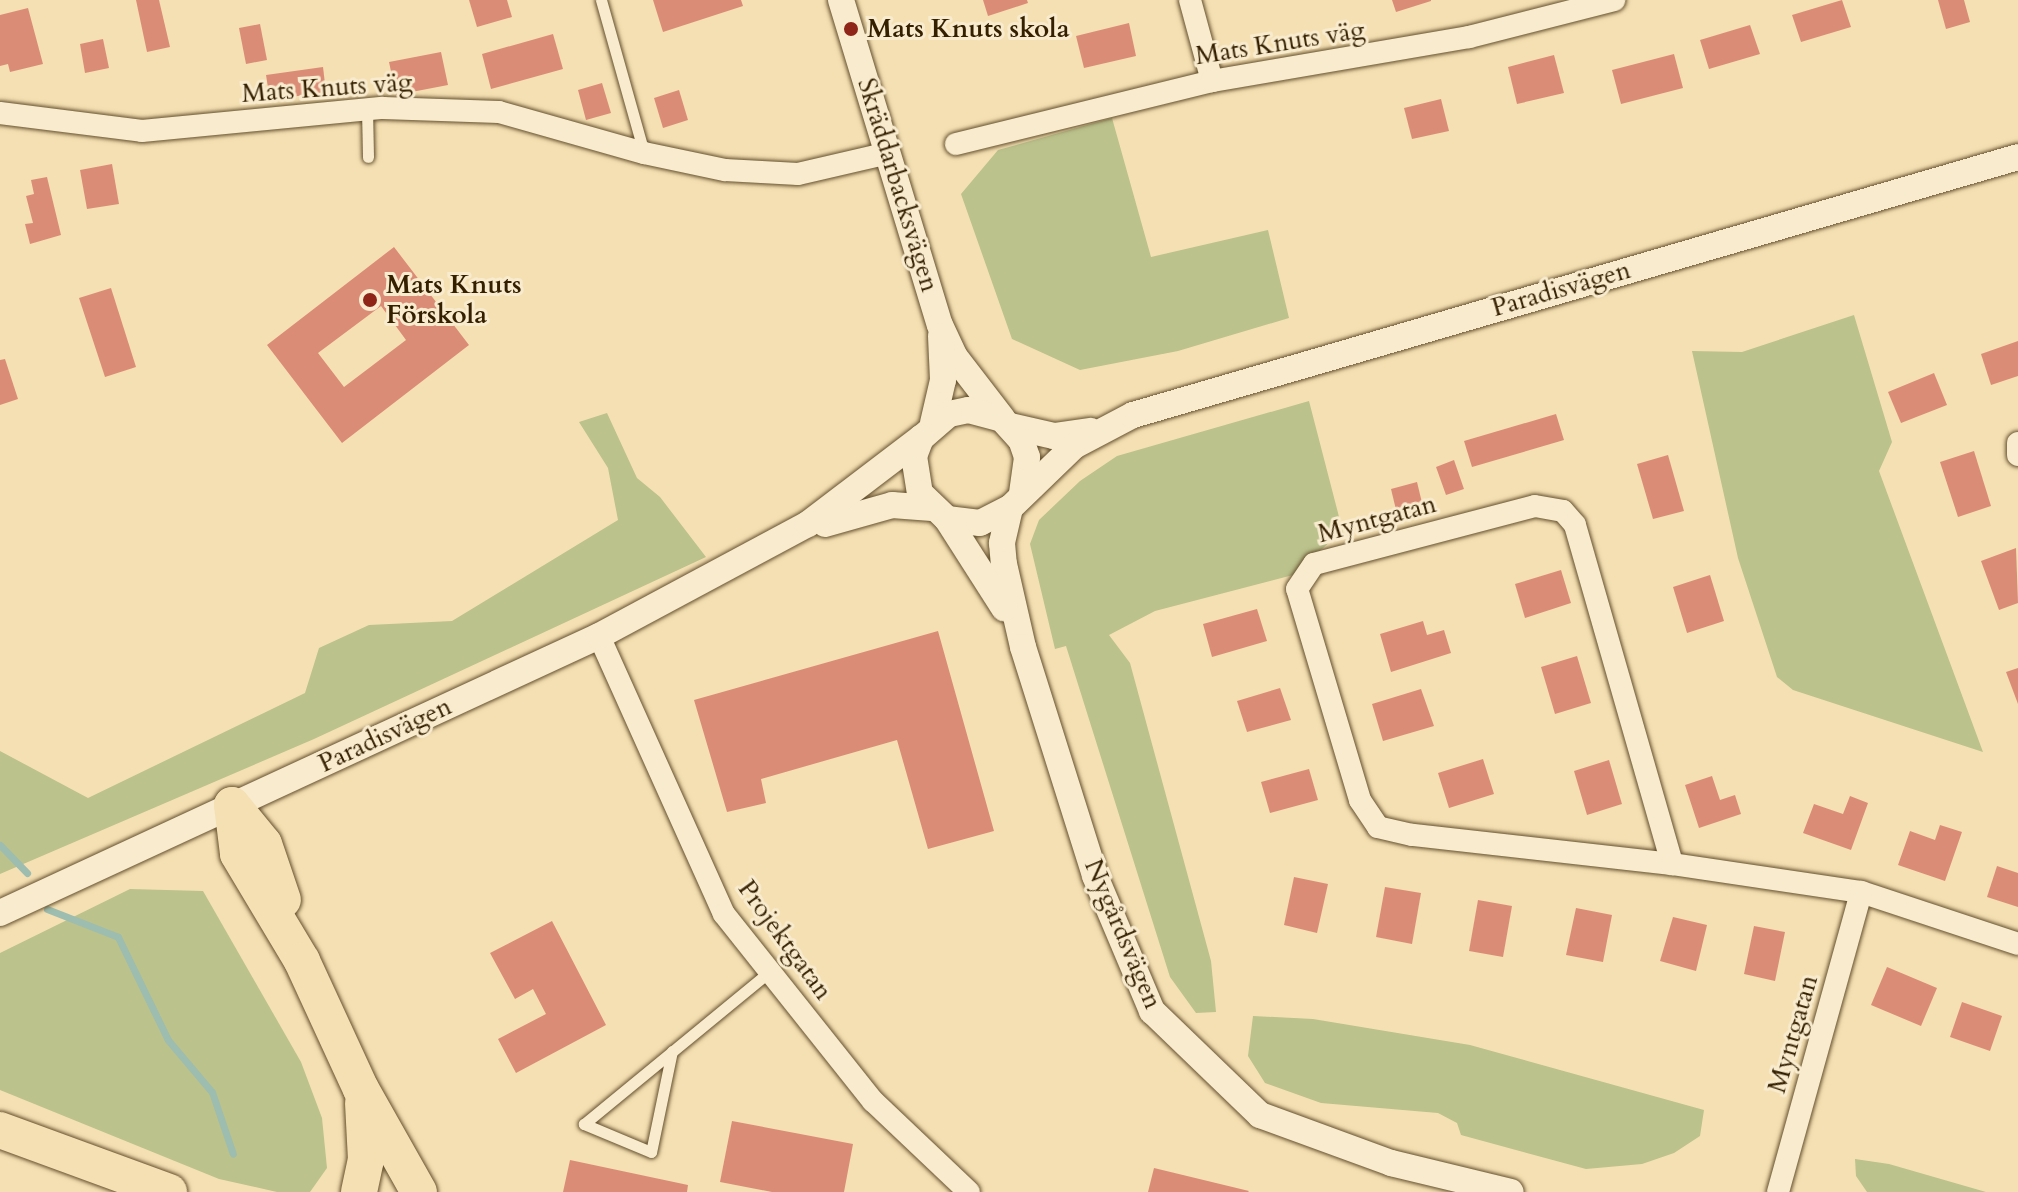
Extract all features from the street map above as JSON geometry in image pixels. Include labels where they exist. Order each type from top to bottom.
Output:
[{"type":"highway","points":[[232,805],[238,854],[302,961],[361,1089],[419,1192]]},
{"type":"highway","points":[[359,1192],[366,1151],[361,1089]]},
{"type":"highway","points":[[0,1130],[169,1192]]},
{"type":"highway","points":[[0,1148],[119,1192]]},
{"type":"street","name":"Skräddarbacksvägen","points":[[841,0],[940,325],[955,357],[1006,423]]},
{"type":"street","points":[[1190,0],[1212,81]]},
{"type":"street","name":"Mats Knuts väg","points":[[956,144],[1212,81],[1469,37],[1614,0]]},
{"type":"street","name":"Mats Knuts väg","points":[[0,113],[142,131],[367,109],[499,112],[644,153],[725,170],[798,174],[889,153]]},
{"type":"street","name":"Paradisvägen","points":[[1006,423],[1054,436],[1106,427],[1318,359],[2018,157]]},
{"type":"street","name":"Skräddarbacksvägen","points":[[927,431],[943,380],[940,325]]},
{"type":"street","points":[[968,410],[1006,423],[1027,457],[1016,500],[980,523],[939,514],[914,475],[927,431],[968,410]]},
{"type":"street","name":"Paradisvägen","points":[[1016,500],[1074,446],[1106,427]]},
{"type":"street","name":"Paradisvägen","points":[[0,913],[599,636],[766,548],[839,504],[927,431]]},
{"type":"street","points":[[2018,443],[2018,455]]},
{"type":"street","name":"Nygårdsvägen","points":[[1016,500],[1003,553],[1023,647],[1095,876],[1152,1011],[1260,1115],[1391,1163],[1511,1192]]},
{"type":"street","name":"Paradisvägen","points":[[766,548],[861,511],[892,505],[939,514]]},
{"type":"street","name":"Myntgatan","points":[[1672,864],[1575,525],[1563,511],[1535,506],[1314,564],[1297,589],[1360,800],[1378,827],[1412,835],[1672,864],[1861,892],[2018,944]]},
{"type":"street","name":"Nygårdsvägen","points":[[939,514],[988,577],[1023,647]]},
{"type":"street","name":"Projektgatan","points":[[599,636],[724,914],[873,1101],[969,1192]]},
{"type":"street","name":"Myntgatan","points":[[1778,1192],[1861,892]]},
{"type":"lane","points":[[601,0],[644,153]]},
{"type":"lane","points":[[367,109],[368,157]]},
{"type":"lane","points":[[672,1051],[651,1152],[584,1124],[672,1051],[770,971]]},
{"type":"green space","points":[[1112,118],[1151,257],[1268,230],[1289,318],[1178,351],[1080,370],[1012,339],[961,194],[998,150]]},
{"type":"green space","points":[[1854,315],[1892,442],[1879,471],[1983,752],[1793,690],[1777,677],[1738,558],[1692,351],[1742,352]]},
{"type":"green space","points":[[1309,401],[1344,536],[1333,539],[1293,575],[1155,611],[1109,635],[1130,663],[1211,961],[1216,1012],[1196,1013],[1170,977],[1066,646],[1055,649],[1030,544],[1039,520],[1080,481],[1117,456]]},
{"type":"green space","points":[[607,413],[637,478],[660,497],[706,557],[314,739],[0,874],[0,751],[88,798],[305,693],[319,648],[369,625],[452,621],[618,520],[608,468],[579,422]]},
{"type":"green space","points":[[130,889],[203,891],[301,1062],[322,1118],[327,1168],[310,1192],[277,1192],[219,1179],[0,1090],[0,953]]},
{"type":"green space","points":[[1253,1016],[1313,1019],[1470,1045],[1704,1110],[1700,1136],[1674,1153],[1642,1164],[1586,1169],[1461,1135],[1457,1123],[1438,1113],[1321,1103],[1265,1083],[1248,1056]]},
{"type":"green space","points":[[1855,1159],[1889,1164],[1986,1192],[1867,1192],[1856,1176]]},
{"type":"building","points":[[136,0],[159,0],[170,47],[147,52]]},
{"type":"building","points":[[469,0],[507,0],[512,17],[477,27]]},
{"type":"building","points":[[653,0],[741,0],[743,6],[663,32]]},
{"type":"building","points":[[983,0],[1027,0],[1028,3],[988,16]]},
{"type":"building","points":[[1392,0],[1431,0],[1431,1],[1396,12]]},
{"type":"building","points":[[1842,0],[1851,27],[1801,42],[1792,15]]},
{"type":"building","points":[[1938,0],[1964,0],[1970,22],[1946,29]]},
{"type":"building","points":[[28,8],[43,64],[10,72],[8,64],[0,66],[0,15]]},
{"type":"building","points":[[1129,23],[1136,56],[1084,68],[1076,36]]},
{"type":"building","points":[[260,24],[267,60],[246,64],[239,28]]},
{"type":"building","points":[[1750,25],[1760,54],[1709,69],[1700,40]]},
{"type":"building","points":[[553,34],[563,69],[491,89],[482,54]]},
{"type":"building","points":[[103,39],[109,68],[85,73],[80,44]]},
{"type":"building","points":[[441,52],[448,85],[396,95],[389,62]]},
{"type":"building","points":[[1674,54],[1683,88],[1621,104],[1612,70]]},
{"type":"building","points":[[1554,55],[1564,93],[1517,104],[1508,67]]},
{"type":"building","points":[[323,67],[326,92],[270,100],[266,75]]},
{"type":"building","points":[[602,83],[611,113],[586,120],[578,90]]},
{"type":"building","points":[[679,90],[688,120],[663,128],[654,98]]},
{"type":"building","points":[[1441,99],[1449,131],[1412,139],[1404,108]]},
{"type":"building","points":[[112,164],[119,204],[87,209],[80,170]]},
{"type":"building","points":[[47,177],[61,235],[30,244],[25,224],[33,223],[26,196],[34,194],[31,180]]},
{"type":"building","points":[[394,247],[469,345],[342,443],[267,345]],"holes":[[[381,306],[406,340],[344,387],[318,353]]]},
{"type":"building","points":[[111,288],[136,367],[105,377],[79,298]]},
{"type":"building","points":[[2018,341],[2018,376],[1991,385],[1981,354]]},
{"type":"building","points":[[5,359],[18,399],[0,405],[0,360]]},
{"type":"building","points":[[1934,373],[1947,405],[1901,423],[1888,392]]},
{"type":"building","points":[[1556,414],[1564,440],[1472,467],[1464,441]]},
{"type":"building","points":[[1974,451],[1991,506],[1958,517],[1940,462]]},
{"type":"building","points":[[1668,455],[1684,511],[1653,519],[1637,464]]},
{"type":"building","points":[[1454,460],[1464,489],[1446,495],[1436,467]]},
{"type":"building","points":[[1417,482],[1424,511],[1398,518],[1391,489]]},
{"type":"building","points":[[2016,548],[2018,603],[1999,610],[1981,561]]},
{"type":"building","points":[[1561,570],[1571,603],[1525,618],[1515,584]]},
{"type":"building","points":[[1710,575],[1724,621],[1687,633],[1673,587]]},
{"type":"building","points":[[1257,609],[1267,641],[1212,657],[1203,624]]},
{"type":"building","points":[[1423,621],[1427,635],[1444,630],[1451,653],[1391,672],[1380,634]]},
{"type":"building","points":[[938,631],[994,831],[928,849],[897,740],[761,779],[766,803],[727,812],[694,700]]},
{"type":"building","points":[[1577,656],[1591,703],[1555,714],[1541,667]]},
{"type":"building","points":[[2018,668],[2018,704],[2006,672]]},
{"type":"building","points":[[1280,688],[1291,720],[1247,732],[1237,701]]},
{"type":"building","points":[[1421,689],[1434,726],[1383,741],[1372,704]]},
{"type":"building","points":[[1483,759],[1494,794],[1449,808],[1438,773]]},
{"type":"building","points":[[1609,760],[1622,804],[1587,815],[1574,771]]},
{"type":"building","points":[[1309,769],[1318,800],[1270,813],[1261,782]]},
{"type":"building","points":[[1712,776],[1720,800],[1735,795],[1741,814],[1699,828],[1685,785]]},
{"type":"building","points":[[1850,796],[1868,803],[1851,850],[1803,833],[1814,804],[1843,814]]},
{"type":"building","points":[[1940,825],[1962,832],[1945,881],[1898,865],[1910,831],[1935,840]]},
{"type":"building","points":[[1997,866],[2018,873],[2018,907],[1987,897]]},
{"type":"building","points":[[1294,877],[1328,884],[1317,933],[1284,925]]},
{"type":"building","points":[[1385,887],[1421,893],[1412,944],[1376,937]]},
{"type":"building","points":[[1478,900],[1512,906],[1503,957],[1469,951]]},
{"type":"building","points":[[1576,908],[1612,915],[1603,962],[1566,955]]},
{"type":"building","points":[[1673,917],[1707,925],[1696,971],[1660,961]]},
{"type":"building","points":[[552,921],[606,1025],[516,1073],[498,1039],[546,1014],[533,989],[515,999],[490,953]]},
{"type":"building","points":[[1754,926],[1785,932],[1775,981],[1744,974]]},
{"type":"building","points":[[1887,967],[1937,988],[1921,1026],[1871,1005]]},
{"type":"building","points":[[1962,1002],[2002,1016],[1990,1051],[1950,1037]]},
{"type":"building","points":[[732,1121],[853,1144],[844,1192],[772,1192],[720,1182]]},
{"type":"building","points":[[570,1160],[688,1185],[687,1192],[563,1192]]},
{"type":"building","points":[[1154,1168],[1249,1191],[1148,1192]]},
{"type":"waterway","points":[[0,845],[27,873]]},
{"type":"waterway","points":[[47,909],[118,937],[168,1040],[212,1092],[233,1154]]},
{"type":"place","name":"Mats Knuts skola","points":[[851,29]]},
{"type":"place","name":"Mats Knuts Förskola","points":[[370,300]]}]
